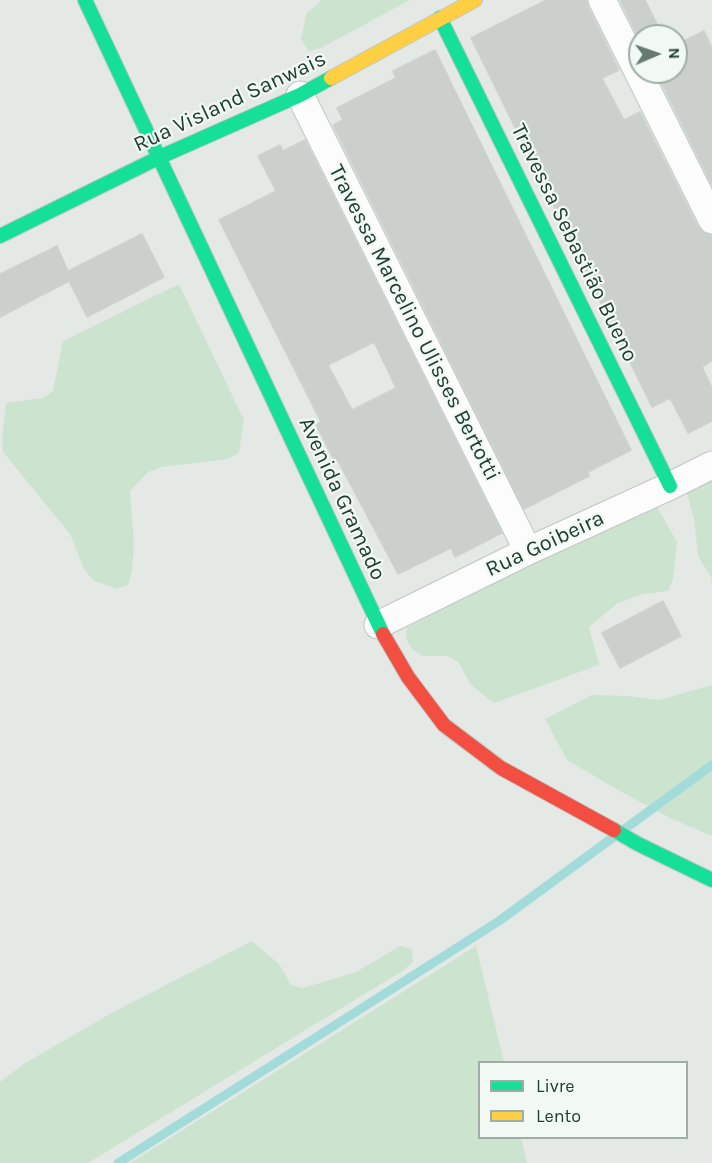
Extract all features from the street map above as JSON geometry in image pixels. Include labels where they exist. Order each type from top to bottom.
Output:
[{"type":"street","name":"Avenida Gramado","points":[[85,0],[378,625],[408,677],[444,725],[501,768],[572,808],[595,818],[638,844],[712,880]]},
{"type":"street","name":"Rua Visland Sanwais","points":[[0,236],[160,157],[300,95],[474,0]]},
{"type":"street","points":[[602,0],[712,220]]},
{"type":"street","name":"Travessa Sebastião Bueno","points":[[440,18],[670,486]]},
{"type":"street","name":"Travessa Marcelino Ulisses Bertotti","points":[[300,95],[528,550]]},
{"type":"street","name":"Rua Goibeira","points":[[378,625],[528,550],[712,465]]},
{"type":"green space","points":[[322,0],[410,0],[321,48],[309,51],[301,40],[306,14]]},
{"type":"green space","points":[[179,284],[244,420],[239,453],[228,459],[162,467],[148,472],[130,491],[134,544],[132,570],[128,585],[116,589],[93,580],[84,569],[70,534],[3,452],[6,403],[43,398],[53,391],[63,341]]},
{"type":"green space","points":[[712,460],[712,587],[711,577],[698,556],[694,519],[684,483]]},
{"type":"green space","points":[[644,506],[657,507],[677,542],[673,579],[668,591],[643,594],[618,603],[589,627],[599,665],[494,703],[471,685],[459,663],[448,656],[422,656],[412,649],[406,639],[407,627]]},
{"type":"green space","points":[[712,685],[712,836],[670,818],[567,760],[545,719],[592,695],[659,700]]},
{"type":"green space","points":[[252,941],[279,964],[291,985],[303,988],[356,972],[400,946],[412,949],[413,962],[404,970],[88,1163],[0,1163],[0,1082],[25,1063],[117,1010]]},
{"type":"green space","points":[[476,946],[504,1061],[478,1061],[478,1139],[521,1139],[527,1163],[130,1163]]},
{"type":"building","points":[[546,0],[586,0],[619,70],[602,78],[624,120],[640,112],[698,227],[704,233],[712,236],[712,361],[702,367],[712,388],[712,421],[688,433],[670,398],[652,407],[471,38]]},
{"type":"building","points":[[620,0],[645,0],[657,24],[632,24]]},
{"type":"building","points":[[704,31],[712,48],[712,185],[662,84],[688,84],[688,39]]},
{"type":"building","points":[[435,50],[631,450],[588,472],[589,476],[524,509],[333,125],[343,120],[337,108],[396,78],[393,71]]},
{"type":"building","points":[[305,140],[502,533],[455,557],[451,548],[398,574],[338,461],[335,462],[316,425],[321,422],[219,220],[276,191],[258,156],[280,145],[283,151]],"holes":[[[374,342],[396,388],[352,410],[328,365]]]},
{"type":"building","points":[[142,234],[164,277],[87,317],[69,281],[0,317],[0,274],[57,246],[68,271]]},
{"type":"building","points":[[663,601],[681,636],[620,668],[602,633]]},
{"type":"waterway","points":[[626,828],[712,765]]},
{"type":"waterway","points":[[118,1163],[499,921],[615,836]]},
{"type":"traffic: fast","points":[[85,0],[383,634]]},
{"type":"traffic: fast","points":[[440,18],[670,486]]},
{"type":"traffic: fast","points":[[0,236],[160,157],[300,95],[331,78]]},
{"type":"traffic: fast","points":[[614,830],[712,880]]},
{"type":"traffic: slow","points":[[331,78],[475,0]]},
{"type":"traffic: jam","points":[[383,634],[408,677],[444,725],[501,768],[614,830]]}]
